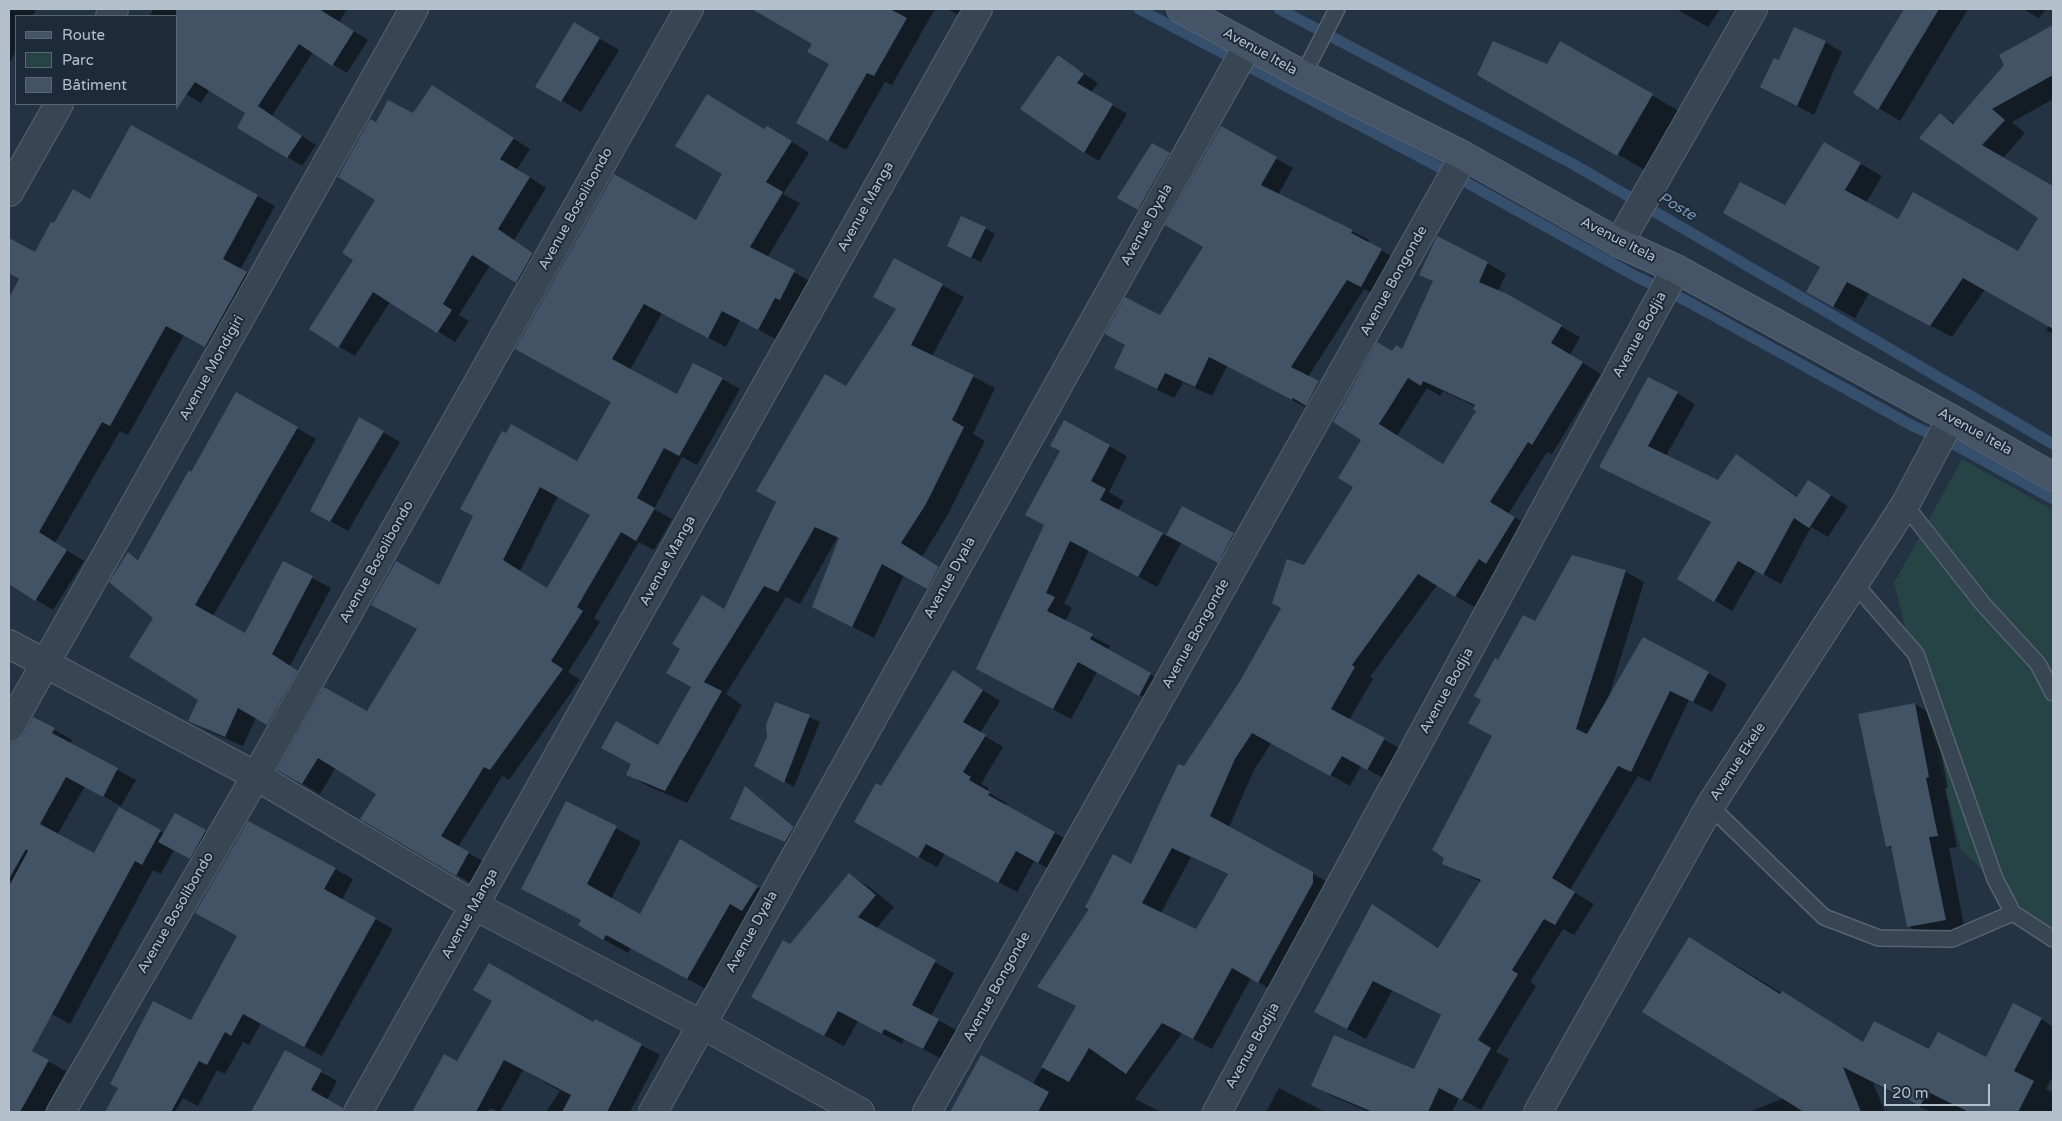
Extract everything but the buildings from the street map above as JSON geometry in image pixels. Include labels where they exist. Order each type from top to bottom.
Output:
[{"type":"street","name":"Avenue Mondigiri","points":[[9,728],[414,9]]},
{"type":"street","name":"Avenue Bosolibondo","points":[[61,1112],[256,776],[689,9]]},
{"type":"street","name":"Avenue Manga","points":[[358,1112],[978,9]]},
{"type":"street","name":"Avenue Itela","points":[[1181,9],[1303,75],[1464,156],[1619,243],[1676,270],[1951,419],[2053,477]]},
{"type":"street","points":[[1619,243],[1753,9]]},
{"type":"street","name":"Avenue Dyala","points":[[653,1112],[1248,45]]},
{"type":"street","points":[[9,192],[58,105]]},
{"type":"street","name":"Avenue Bongonde","points":[[928,1112],[1464,156]]},
{"type":"street","name":"Avenue Bodjia","points":[[1217,1112],[1676,270]]},
{"type":"street","name":"Avenue Ekele","points":[[1538,1112],[1710,806],[1905,505],[1951,419]]},
{"type":"street","points":[[9,644],[256,776],[475,906],[701,1024],[860,1112]]},
{"type":"lane","points":[[1303,75],[1337,9]]},
{"type":"lane","points":[[1905,505],[1983,604],[2038,664],[2053,693]]},
{"type":"lane","points":[[1854,583],[1916,654],[1995,879],[2013,913],[2053,939]]},
{"type":"lane","points":[[1710,806],[1824,917],[1879,938],[1952,939],[2013,913]]},
{"type":"green space","points":[[1962,459],[2053,510],[2053,937],[1961,850],[1894,583]]},
{"type":"waterway","points":[[1139,9],[1433,164],[1637,277],[1685,300],[1913,426],[1957,446],[2053,499]]},
{"type":"waterway","name":"Poste","points":[[1279,9],[1573,164],[2053,444]]}]
